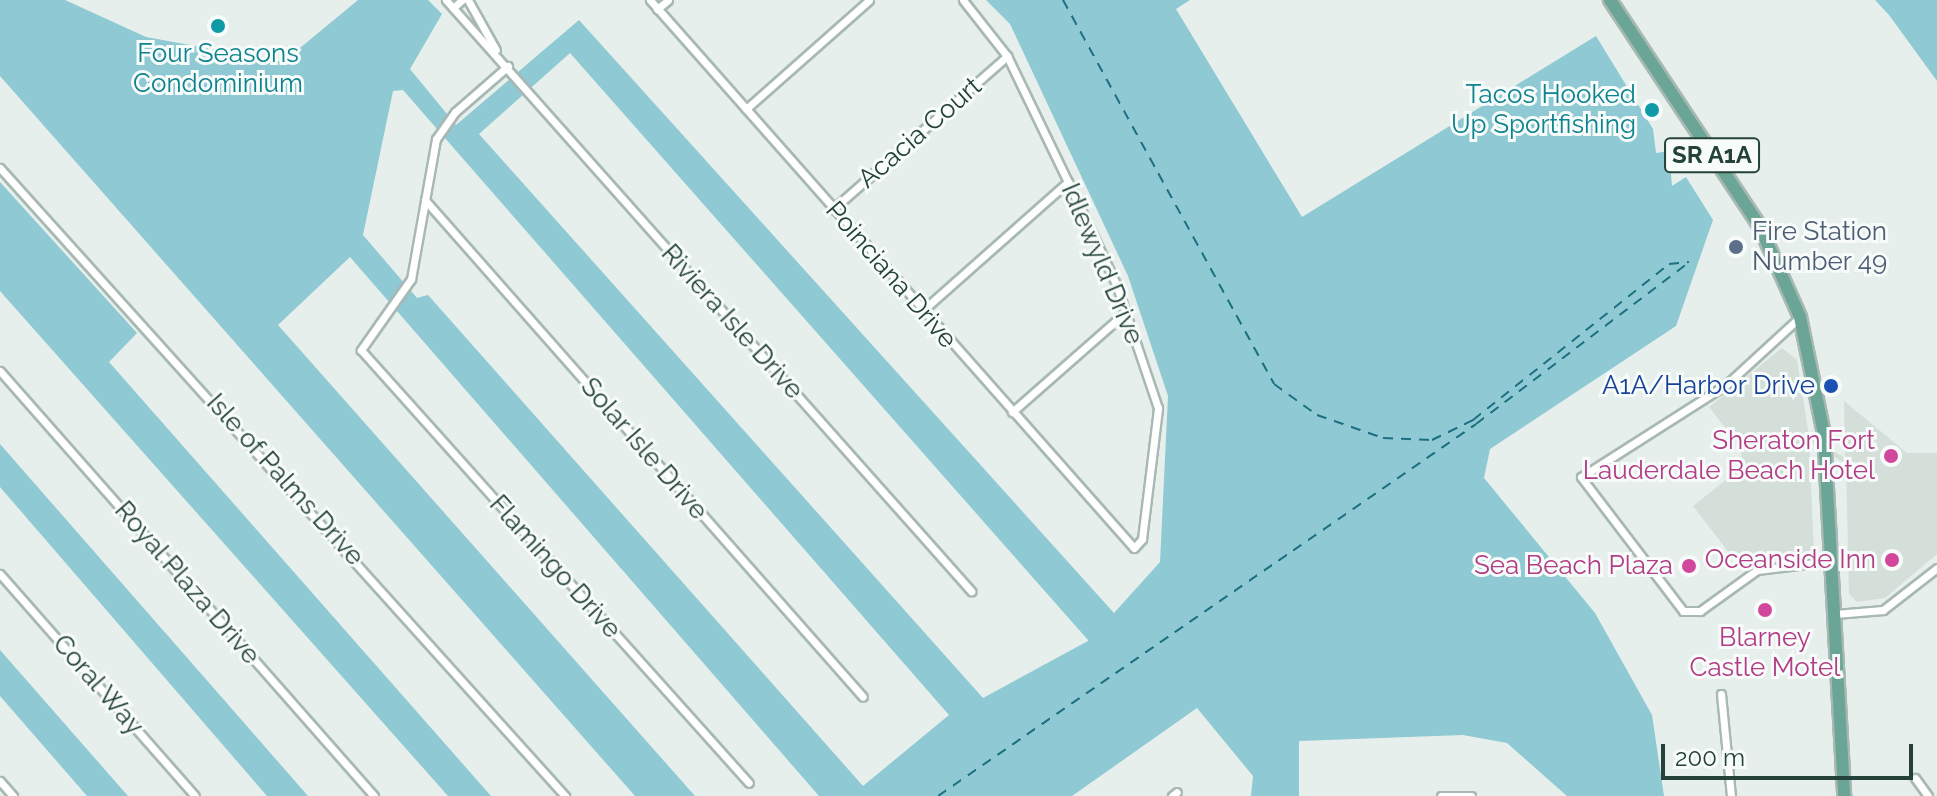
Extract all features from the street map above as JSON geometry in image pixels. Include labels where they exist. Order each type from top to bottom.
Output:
[{"type":"main road","name":"SR A1A","points":[[1610,0],[1760,227],[1800,317],[1820,398],[1844,796]]},
{"type":"street","name":"Riviera Isle Drive","points":[[446,0],[496,52],[531,96],[971,591]]},
{"type":"street","points":[[453,8],[462,0]]},
{"type":"street","name":"Riviera Isle Drive","points":[[468,0],[496,52]]},
{"type":"street","name":"Poinciana Drive","points":[[650,0],[1134,548]]},
{"type":"street","points":[[657,9],[668,0]]},
{"type":"street","points":[[746,109],[869,0]]},
{"type":"street","name":"Idlewyld Drive","points":[[963,0],[1007,56],[1068,182],[1126,312],[1158,408],[1149,498],[1134,548]]},
{"type":"street","name":"Acacia Court","points":[[833,209],[1007,56]]},
{"type":"street","points":[[425,200],[436,139],[455,112],[510,70]]},
{"type":"street","name":"Isle of Palms Drive","points":[[0,168],[565,796]]},
{"type":"street","points":[[922,311],[1068,182]]},
{"type":"street","name":"Flamingo Drive","points":[[425,200],[411,279],[392,314],[361,350],[749,783]]},
{"type":"street","name":"Solar Isle Drive","points":[[425,200],[863,697]]},
{"type":"street","points":[[1012,412],[1126,312]]},
{"type":"street","points":[[1800,317],[1727,384],[1581,477],[1683,611],[1700,611],[1757,570],[1831,561]]},
{"type":"street","name":"Royal Plaza Drive","points":[[0,371],[374,796]]},
{"type":"street","points":[[1835,614],[1883,610],[1937,568]]},
{"type":"street","name":"Coral Way","points":[[0,574],[195,796]]},
{"type":"street","points":[[1721,694],[1731,796]]},
{"type":"street","points":[[1915,778],[1928,796]]},
{"type":"street","points":[[0,781],[13,796]]},
{"type":"street","points":[[1441,796],[1471,796]]},
{"type":"shaded area","name":"Sheraton Fort Lauderdale Beach Hotel","points":[[1782,348],[1797,360],[1809,436],[1845,458],[1844,401],[1907,453],[1937,453],[1937,554],[1885,598],[1857,602],[1849,594],[1846,464],[1809,441],[1814,552],[1764,556],[1740,567],[1693,506],[1742,467],[1741,448],[1709,407]]},
{"type":"water","points":[[0,0],[65,0],[146,37],[283,62],[358,0],[428,0],[442,14],[410,69],[456,125],[579,20],[1114,613],[1160,562],[1168,396],[1128,276],[1010,24],[986,0],[1190,0],[1176,9],[1302,217],[1596,36],[1653,129],[1656,153],[1669,151],[1672,186],[1686,177],[1713,220],[1676,326],[1490,449],[1484,478],[1595,613],[1652,715],[1664,796],[1567,796],[1507,743],[1463,735],[1299,741],[1299,796],[1251,796],[1253,776],[1197,708],[1072,796],[819,796],[350,257],[278,325],[695,796],[635,796],[0,76]],"holes":[[[570,53],[1088,640],[1088,641],[983,698],[479,134]],[[403,90],[949,715],[863,786],[428,295],[417,298],[363,235],[393,91]]]},
{"type":"water","points":[[1875,0],[1937,0],[1937,81],[1889,15]]},
{"type":"water","points":[[0,182],[137,333],[109,362],[491,796],[448,796],[0,291]]},
{"type":"water","points":[[0,444],[308,796],[267,796],[0,487]]},
{"type":"water","points":[[0,650],[128,796],[87,796],[0,696]]},
{"type":"ferry route","points":[[1063,0],[1274,384],[1317,415],[1383,438],[1432,440],[1473,420],[1669,264],[1689,262]]},
{"type":"ferry route","points":[[938,796],[1476,424],[1687,264]]},
{"type":"place","name":"Four Seasons Condominium","points":[[218,26]]},
{"type":"place","name":"Tacos Hooked Up Sportfishing","points":[[1652,110]]},
{"type":"place","name":"Fire Station Number 49","points":[[1736,247]]},
{"type":"place","name":"A1A/Harbor Drive","points":[[1831,386]]},
{"type":"place","name":"Sheraton Fort Lauderdale Beach Hotel","points":[[1891,456]]},
{"type":"place","name":"Oceanside Inn","points":[[1892,560]]},
{"type":"place","name":"Sea Beach Plaza","points":[[1689,566]]},
{"type":"place","name":"Blarney Castle Motel","points":[[1765,610]]}]
